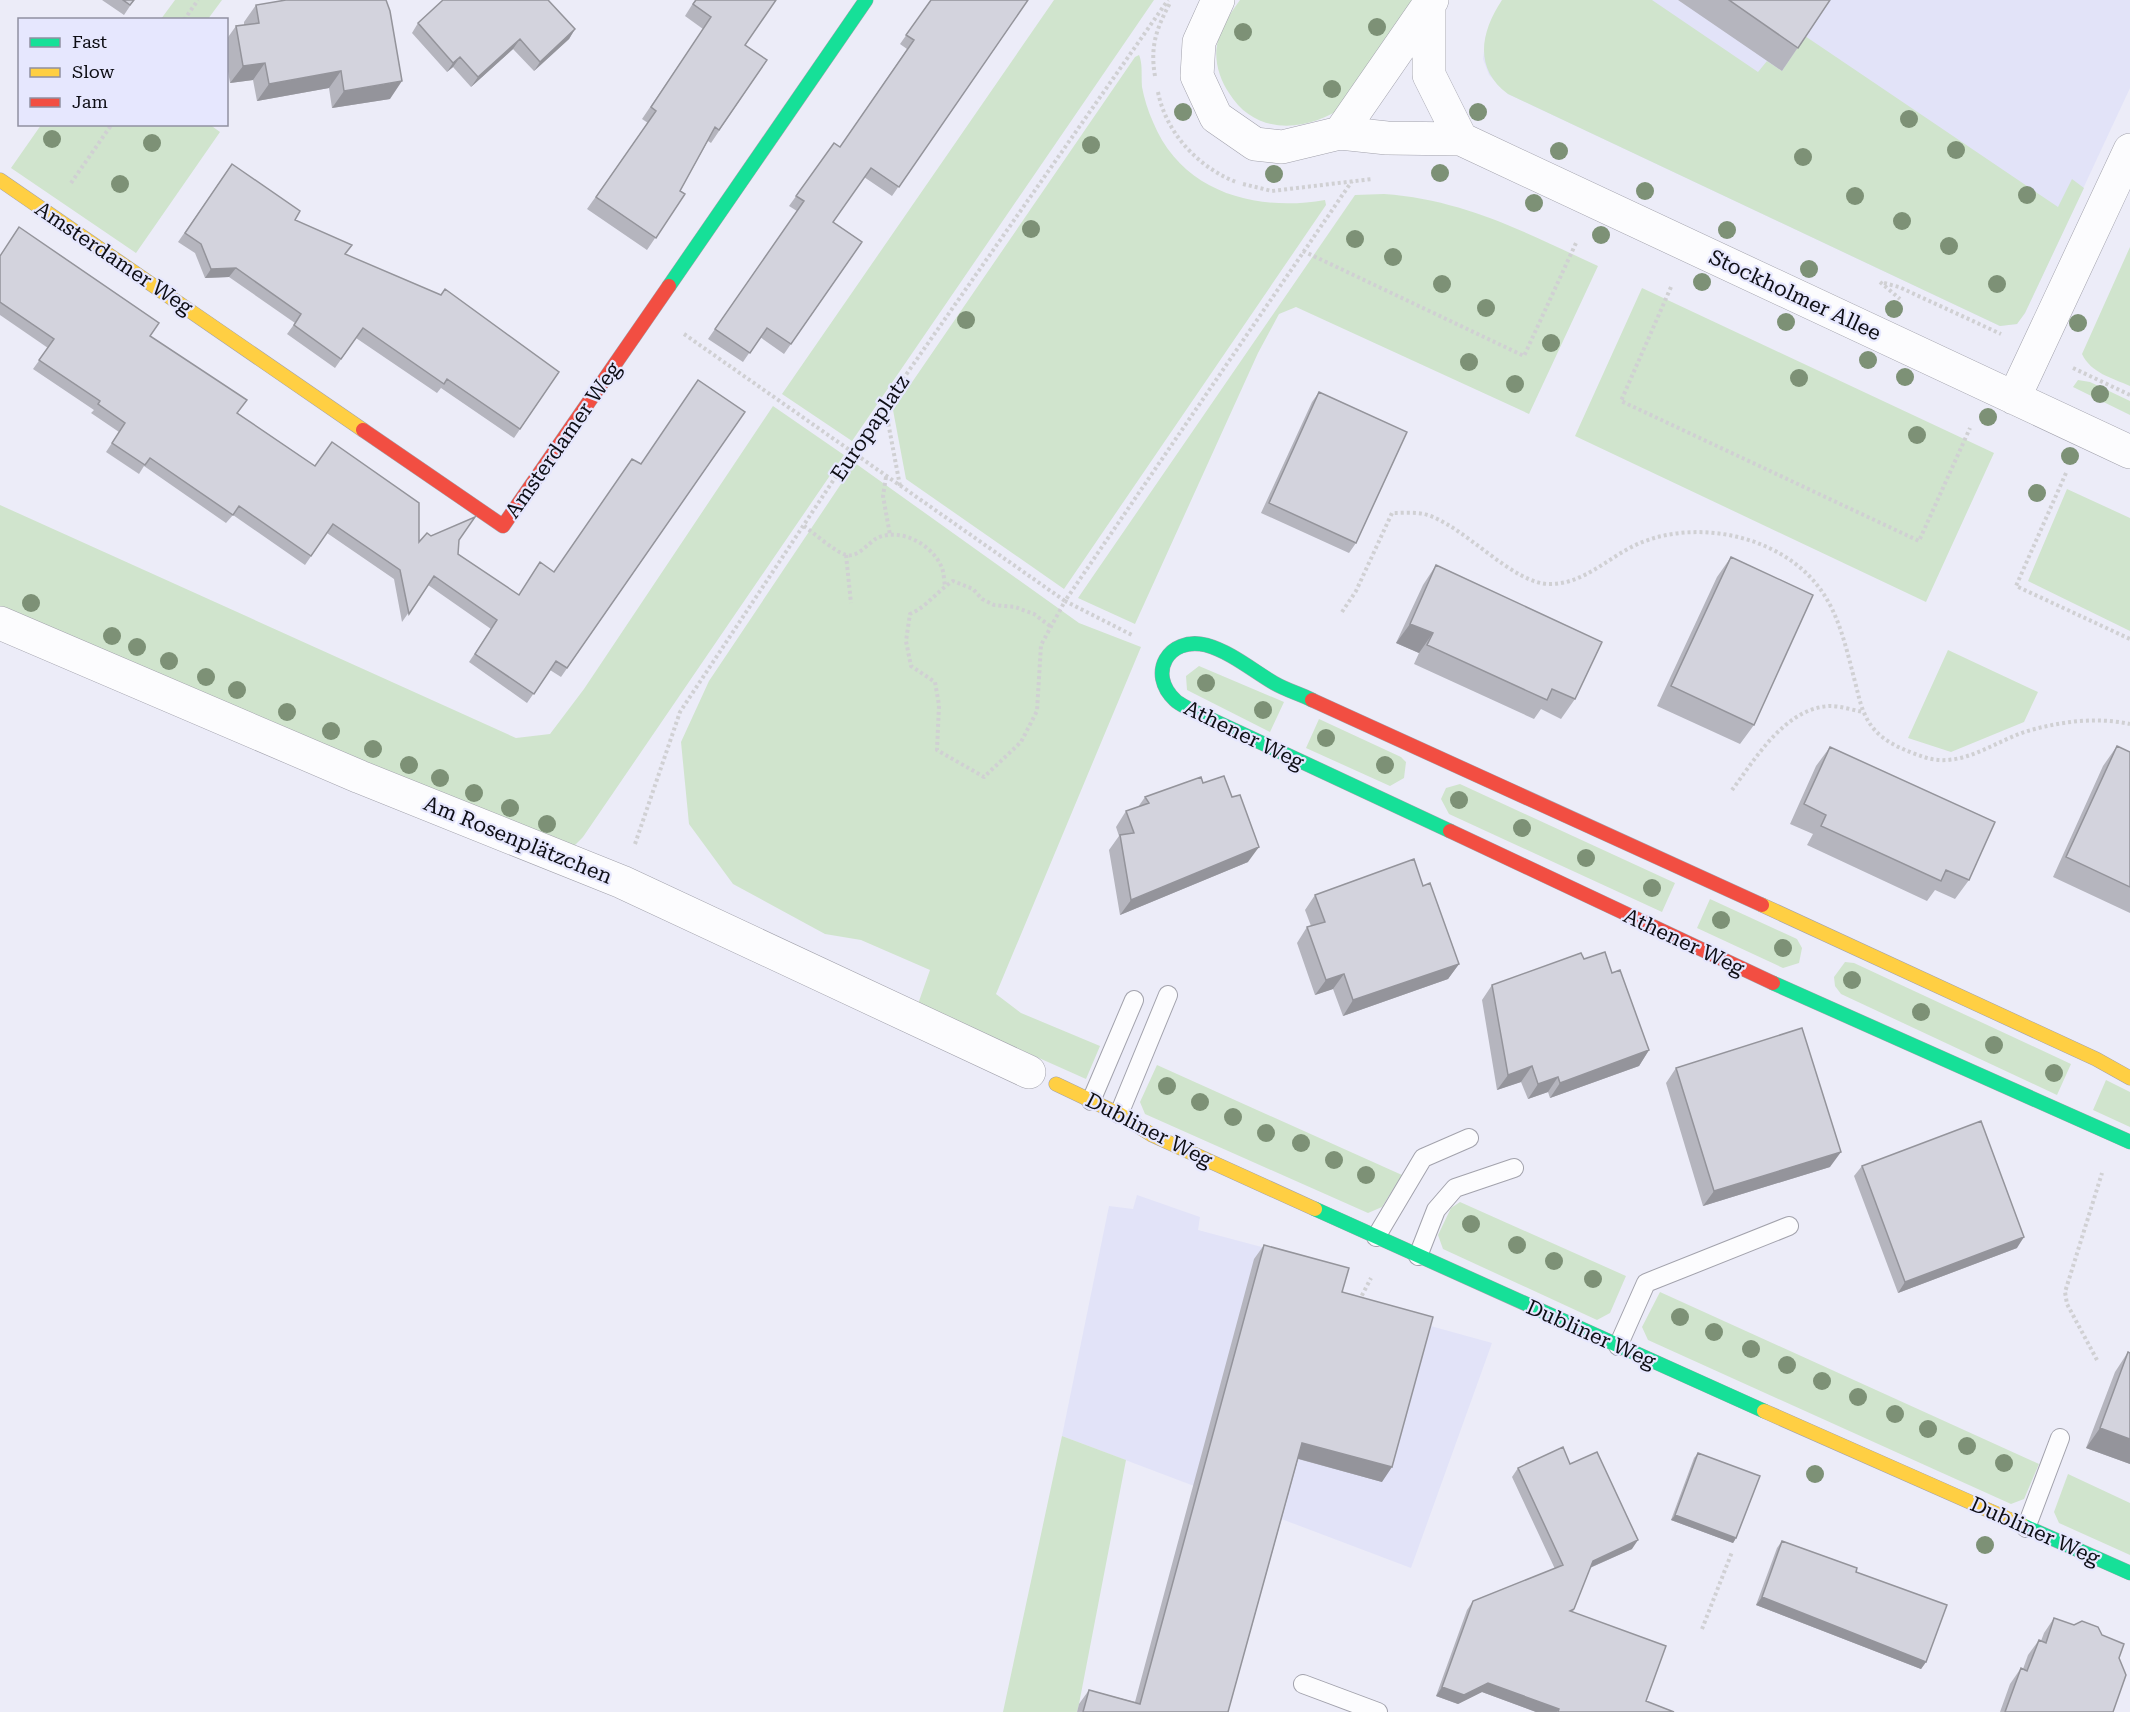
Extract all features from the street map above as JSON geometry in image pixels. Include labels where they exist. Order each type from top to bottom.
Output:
[{"type":"street","name":"Amsterdamer Weg","points":[[0,180],[503,526],[866,0]]},
{"type":"street","points":[[1218,0],[1199,42],[1197,76],[1216,117],[1255,144],[1282,147],[1341,133],[1430,2]]},
{"type":"street","points":[[1430,2],[1429,75],[1461,139]]},
{"type":"street","name":"Stockholmer Allee","points":[[1341,133],[1387,138],[1461,139],[2130,452]]},
{"type":"street","points":[[2014,398],[2130,150]]},
{"type":"street","name":"Am Rosenplätzchen","points":[[0,623],[360,777],[622,882],[1043,1078]]},
{"type":"street","points":[[1168,653],[1180,645],[1205,645],[1231,656],[1276,684],[1436,753],[2096,1059],[2130,1078]]},
{"type":"street","name":"Athener Weg","points":[[1168,653],[1162,669],[1165,685],[1175,700],[1191,710],[1804,997],[2124,1139]]},
{"type":"street","name":"Dubliner Weg","points":[[1043,1078],[1119,1114],[1152,1135],[1618,1346],[2130,1573]]},
{"type":"lane","points":[[1119,1114],[1168,995]]},
{"type":"lane","points":[[1091,1101],[1134,1000]]},
{"type":"lane","points":[[1376,1237],[1423,1158],[1469,1138]]},
{"type":"lane","points":[[1418,1256],[1436,1210],[1455,1188],[1514,1168]]},
{"type":"lane","points":[[1618,1346],[1646,1283],[1789,1226]]},
{"type":"lane","points":[[2026,1528],[2060,1438]]},
{"type":"lane","points":[[1303,1684],[1378,1712]]},
{"type":"path","points":[[185,18],[198,0]]},
{"type":"path","name":"Europaplatz","points":[[622,882],[680,712],[852,452],[1168,0]]},
{"type":"path","points":[[51,214],[111,126]]},
{"type":"path","points":[[1050,626],[1034,614],[1015,607],[994,605],[982,599],[973,589],[954,581],[945,586],[926,607],[910,614],[906,641],[911,666],[935,682],[939,705],[937,750],[984,777],[1021,742],[1037,711],[1041,645],[1050,626],[1352,181]]},
{"type":"path","points":[[1303,251],[1524,356],[1576,243]]},
{"type":"path","points":[[1671,287],[1621,401],[1919,541],[1970,428]]},
{"type":"path","points":[[652,312],[1065,601],[1168,653]]},
{"type":"path","points":[[885,405],[900,486]]},
{"type":"path","points":[[2066,473],[2016,586],[2130,639]]},
{"type":"path","points":[[886,476],[883,496],[890,535]]},
{"type":"path","points":[[1342,612],[1356,591],[1392,513],[1425,514],[1471,539],[1515,572],[1549,584],[1586,576],[1638,544],[1667,535],[1715,533],[1752,540],[1784,555],[1812,579],[1838,620],[1863,712],[1874,730],[1889,741],[1927,758],[1956,759],[2030,730],[2085,719],[2130,724]]},
{"type":"path","points":[[804,526],[846,555],[856,554],[878,538],[890,535],[915,540],[930,551],[942,568],[945,586]]},
{"type":"path","points":[[846,555],[851,603]]},
{"type":"path","points":[[1732,790],[1775,735],[1797,716],[1829,706],[1863,712]]},
{"type":"path","points":[[2097,1360],[2067,1304],[2065,1292],[2096,1186],[2124,1139]]},
{"type":"path","points":[[1702,1629],[1732,1552]]},
{"type":"shaded area","points":[[1502,0],[2130,0],[2130,88],[2025,313],[2017,324],[2000,326],[1508,94],[1489,75],[1483,59],[1486,35]]},
{"type":"shaded area","points":[[1137,1195],[1200,1217],[1198,1230],[1273,1250],[1332,1308],[1427,1325],[1492,1343],[1411,1568],[1062,1436],[1109,1206],[1133,1209]]},
{"type":"green space","points":[[175,0],[222,0],[209,18],[162,18]]},
{"type":"green space","points":[[1054,0],[1154,0],[852,441],[782,394]]},
{"type":"green space","points":[[1240,0],[1420,0],[1349,102],[1315,121],[1283,126],[1253,117],[1240,107],[1220,76],[1216,57],[1218,39],[1226,21]]},
{"type":"green space","points":[[1502,0],[1652,0],[1758,72],[1767,61],[1782,71],[1805,36],[2058,207],[2072,179],[2084,188],[2025,313],[2017,324],[2000,326],[1508,94],[1497,84],[1490,73],[1485,62],[1484,50],[1489,25]]},
{"type":"green space","points":[[1139,55],[1142,87],[1149,113],[1166,146],[1183,166],[1202,181],[1224,192],[1248,199],[1274,203],[1325,200],[1326,205],[1064,589],[906,479],[893,410],[1135,57]]},
{"type":"green space","points":[[40,126],[212,126],[220,132],[136,253],[11,168]]},
{"type":"green space","points":[[1384,194],[1414,197],[1469,211],[1520,230],[1598,266],[1529,414],[1296,307],[1279,314],[1258,353],[1135,624],[1078,598],[1355,195]]},
{"type":"green space","points":[[2130,247],[2130,386],[2096,370],[2082,354]]},
{"type":"green space","points":[[1642,288],[1994,453],[1926,602],[1575,436]]},
{"type":"green space","points":[[2078,380],[2090,382],[2130,401],[2130,415],[2073,387]]},
{"type":"green space","points":[[773,406],[844,455],[583,837],[569,851],[0,608],[0,505],[516,738],[550,734],[584,689]]},
{"type":"green space","points":[[855,463],[1079,623],[1141,647],[996,994],[1021,1013],[1100,1046],[1086,1079],[918,1004],[930,970],[861,940],[825,934],[733,884],[689,824],[681,742],[709,681]]},
{"type":"green space","points":[[2067,489],[2130,518],[2130,631],[2028,581]]},
{"type":"green space","points":[[1948,650],[2038,692],[2024,722],[1951,752],[1908,738]]},
{"type":"green space","points":[[1199,666],[1284,702],[1270,732],[1187,690],[1186,676]]},
{"type":"green space","points":[[1319,719],[1401,757],[1406,762],[1404,778],[1390,786],[1306,748]]},
{"type":"green space","points":[[1460,784],[1675,883],[1662,912],[1449,814],[1441,799],[1446,788]]},
{"type":"green space","points":[[1710,899],[1797,939],[1802,948],[1799,963],[1783,968],[1697,928]]},
{"type":"green space","points":[[1845,962],[1854,963],[2071,1064],[2057,1095],[1841,994],[1835,986],[1834,977]]},
{"type":"green space","points":[[1157,1065],[1402,1175],[1382,1207],[1368,1213],[1145,1114],[1140,1102]]},
{"type":"green space","points":[[2106,1080],[2130,1092],[2130,1127],[2093,1110]]},
{"type":"green space","points":[[1460,1202],[1626,1276],[1610,1313],[1597,1320],[1443,1249],[1438,1235],[1451,1208]]},
{"type":"green space","points":[[1660,1292],[2039,1464],[2024,1499],[2011,1504],[1648,1340],[1642,1327]]},
{"type":"green space","points":[[1062,1436],[1126,1460],[1079,1704],[1077,1712],[1003,1712]]},
{"type":"green space","points":[[2068,1474],[2130,1503],[2130,1555],[2059,1523],[2054,1512]]},
{"type":"building","points":[[123,0],[134,0],[130,5]]},
{"type":"building","points":[[286,0],[386,0],[402,81],[344,91],[341,71],[269,84],[265,63],[243,66],[236,26],[259,23],[256,5]]},
{"type":"building","points":[[443,0],[548,0],[575,29],[540,62],[520,39],[478,77],[460,57],[453,63],[418,23]]},
{"type":"building","points":[[696,0],[776,0],[745,45],[767,60],[719,130],[715,127],[680,191],[685,194],[656,238],[596,197],[656,111],[651,107],[711,17],[693,4]]},
{"type":"building","points":[[931,0],[1028,0],[899,187],[871,168],[833,222],[862,242],[791,344],[767,328],[750,353],[715,329],[804,201],[796,196],[834,143],[840,147],[914,40],[906,35]]},
{"type":"building","points":[[1729,0],[1830,0],[1798,48]]},
{"type":"building","points":[[232,164],[300,211],[295,220],[352,245],[345,254],[441,295],[445,289],[559,372],[520,429],[447,379],[444,384],[363,328],[341,359],[294,325],[301,314],[236,268],[211,269],[201,244],[185,233]]},
{"type":"building","points":[[19,227],[159,323],[150,336],[247,400],[237,413],[315,466],[332,442],[419,503],[419,542],[427,533],[431,536],[475,517],[459,540],[458,554],[519,595],[540,562],[554,572],[632,459],[641,464],[698,380],[745,412],[567,668],[556,661],[534,694],[475,654],[497,620],[434,576],[409,614],[400,570],[333,524],[311,556],[239,506],[233,515],[150,458],[145,465],[112,443],[125,423],[98,404],[100,401],[39,360],[54,339],[0,302],[0,256]]},
{"type":"building","points":[[1319,392],[1407,432],[1356,543],[1269,503]]},
{"type":"building","points":[[1731,557],[1813,595],[1754,725],[1671,686]]},
{"type":"building","points":[[1436,565],[1602,642],[1575,699],[1552,689],[1547,700],[1427,645],[1433,633],[1410,624]]},
{"type":"building","points":[[2117,746],[2130,752],[2130,887],[2066,857]]},
{"type":"building","points":[[1830,747],[1995,822],[1969,880],[1946,870],[1941,881],[1821,826],[1826,815],[1804,804]]},
{"type":"building","points":[[1224,776],[1232,797],[1240,795],[1259,847],[1131,900],[1120,835],[1134,833],[1126,811],[1149,803],[1145,797],[1201,777],[1203,783]]},
{"type":"building","points":[[1414,859],[1423,886],[1430,883],[1459,964],[1353,1000],[1344,974],[1326,980],[1307,927],[1325,922],[1315,895]]},
{"type":"building","points":[[1605,952],[1612,973],[1620,970],[1649,1050],[1560,1083],[1558,1077],[1538,1084],[1532,1066],[1508,1075],[1492,985],[1581,953],[1584,959]]},
{"type":"building","points":[[1802,1028],[1841,1152],[1714,1191],[1676,1068]]},
{"type":"building","points":[[1981,1121],[2024,1237],[1905,1282],[1862,1166]]},
{"type":"building","points":[[1264,1245],[1349,1268],[1342,1292],[1433,1317],[1392,1467],[1302,1443],[1228,1712],[1083,1712],[1089,1690],[1140,1704]]},
{"type":"building","points":[[2128,1352],[2130,1353],[2130,1439],[2100,1428]]},
{"type":"building","points":[[1563,1447],[1570,1464],[1597,1452],[1638,1540],[1593,1561],[1574,1609],[1570,1611],[1666,1646],[1646,1701],[1674,1712],[1558,1712],[1559,1709],[1488,1683],[1464,1695],[1442,1687],[1473,1601],[1563,1565],[1518,1468]]},
{"type":"building","points":[[1698,1453],[1760,1476],[1736,1538],[1675,1515]]},
{"type":"building","points":[[1782,1541],[1857,1568],[1856,1572],[1947,1605],[1926,1662],[1762,1597]]},
{"type":"building","points":[[2054,1618],[2074,1625],[2082,1621],[2098,1627],[2102,1635],[2124,1644],[2119,1658],[2126,1675],[2113,1712],[2005,1712],[2021,1668],[2027,1671],[2039,1640],[2046,1643]]},
{"type":"traffic: fast","points":[[669,286],[866,0]]},
{"type":"traffic: fast","points":[[1312,700],[1279,685],[1233,657],[1206,645],[1181,646],[1166,659],[1162,669],[1167,690],[1175,700],[1191,710],[1450,831]]},
{"type":"traffic: fast","points":[[1773,983],[2130,1142]]},
{"type":"traffic: fast","points":[[1315,1209],[1764,1411]]},
{"type":"traffic: fast","points":[[2022,1525],[2130,1573]]},
{"type":"traffic: slow","points":[[0,180],[363,430]]},
{"type":"traffic: slow","points":[[1762,905],[2096,1059],[2130,1078]]},
{"type":"traffic: slow","points":[[1056,1084],[1119,1114],[1152,1135],[1315,1209]]},
{"type":"traffic: slow","points":[[1764,1411],[2022,1525]]},
{"type":"traffic: jam","points":[[363,430],[503,526],[669,286]]},
{"type":"traffic: jam","points":[[1312,700],[1762,905]]},
{"type":"traffic: jam","points":[[1450,831],[1773,983]]}]
